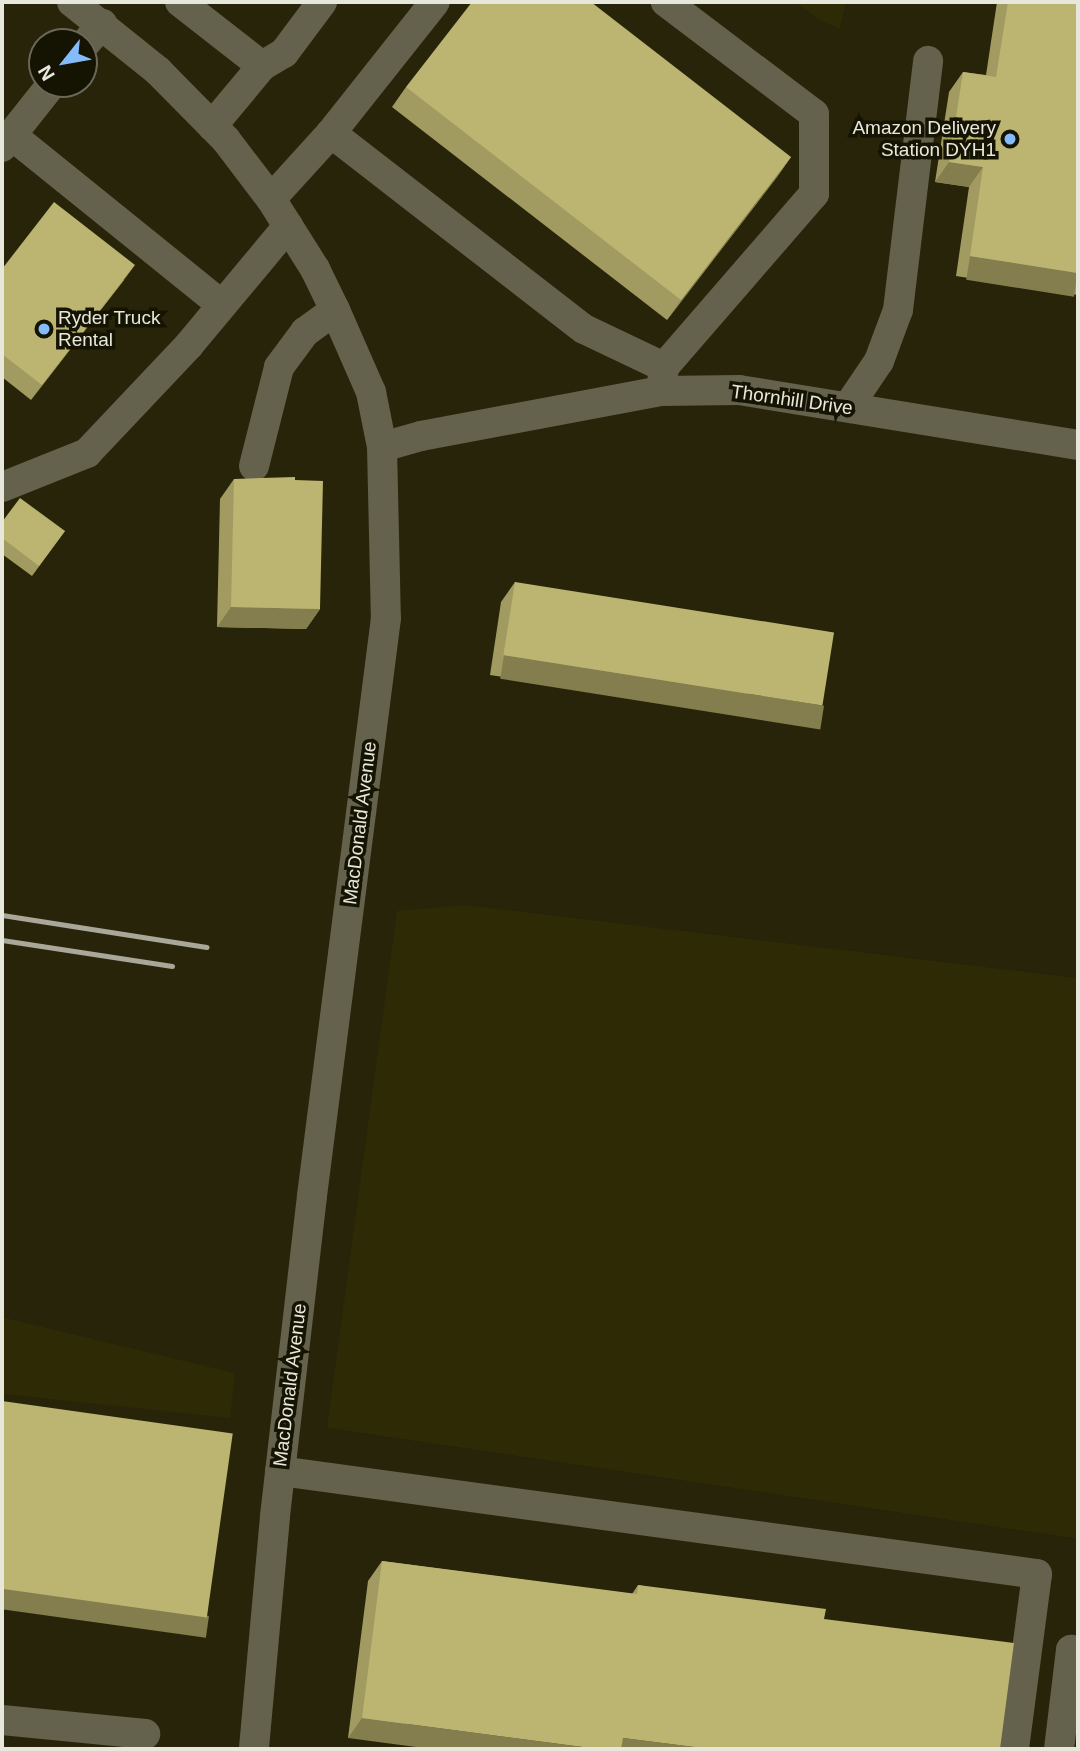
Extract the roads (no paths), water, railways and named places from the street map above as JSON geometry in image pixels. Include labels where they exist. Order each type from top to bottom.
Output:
[{"type":"street","name":"MacDonald Avenue","points":[[72,2],[89,28]]},
{"type":"street","points":[[180,2],[262,66]]},
{"type":"street","points":[[212,126],[262,66],[284,53],[322,2]]},
{"type":"street","points":[[271,199],[331,133],[435,2]]},
{"type":"street","points":[[331,133],[584,329],[663,379],[814,194],[814,114],[666,2]]},
{"type":"street","name":"MacDonald Avenue","points":[[98,37],[158,71],[212,126],[271,199],[335,310],[371,391],[382,447],[386,618],[280,1471],[254,1749]]},
{"type":"street","points":[[848,407],[879,361],[898,310],[928,61]]},
{"type":"street","points":[[40,98],[6,140],[222,305]]},
{"type":"street","points":[[2,487],[87,453],[189,345],[288,226]]},
{"type":"street","points":[[254,466],[279,367],[306,332],[335,310]]},
{"type":"street","name":"Thornhill Drive","points":[[382,447],[663,379],[1078,445]]},
{"type":"street","points":[[280,1471],[1037,1574],[1014,1749]]},
{"type":"street","points":[[1059,1749],[1071,1650],[1078,1651]]},
{"type":"street","points":[[2,1720],[128,1738]]},
{"type":"railway","points":[[2,915],[207,947]]},
{"type":"railway","points":[[2,940],[172,966]]},
{"type":"place","name":"Amazon Delivery Station DYH1","points":[[1010,139]]},
{"type":"place","name":"Ryder Truck Rental","points":[[44,329]]}]
